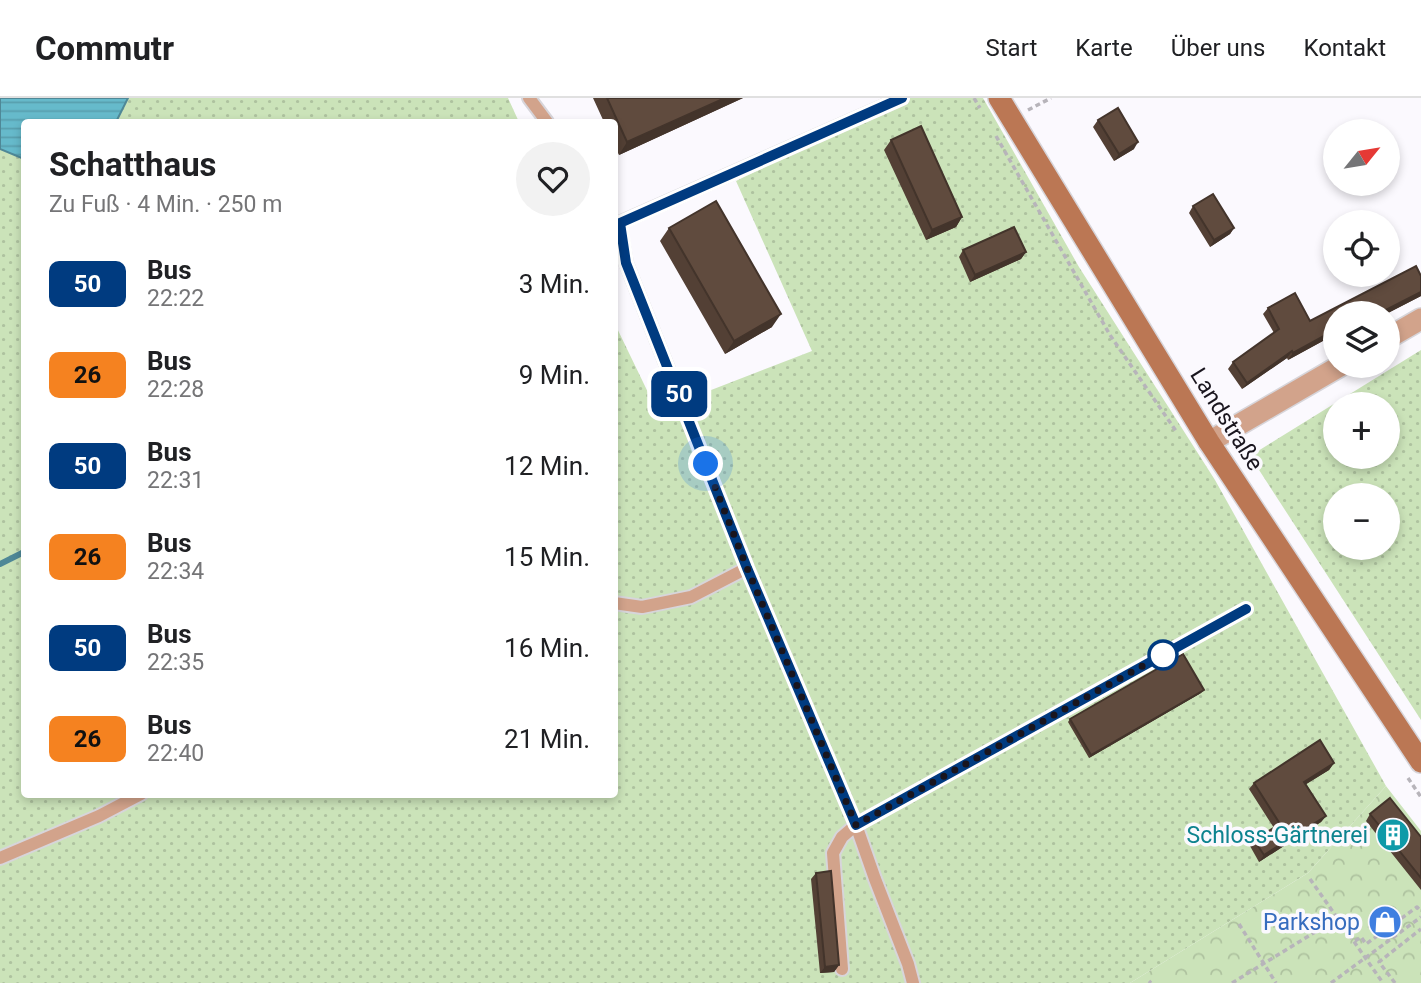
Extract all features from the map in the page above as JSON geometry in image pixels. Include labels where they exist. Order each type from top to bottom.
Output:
[{"type":"street","name":"Landstraße","points":[[999,98],[1209,442],[1421,762]]},
{"type":"street","points":[[1400,331],[1421,319]]},
{"type":"street","points":[[1209,442],[1323,376]]},
{"type":"lane","points":[[529,98],[545,119]]},
{"type":"lane","points":[[618,219],[902,98]]},
{"type":"lane","points":[[618,224],[626,263],[747,568],[856,825],[913,983]]},
{"type":"lane","points":[[618,605],[642,607],[691,597],[747,568]]},
{"type":"lane","points":[[842,969],[833,853],[842,837],[856,825],[1246,609]]},
{"type":"lane","points":[[0,858],[99,817],[134,798]]},
{"type":"path","points":[[1310,879],[1354,942],[1368,957],[1383,983]]},
{"type":"path","points":[[1362,952],[1368,943],[1417,907],[1421,911]]},
{"type":"path","points":[[1232,983],[1338,918]]},
{"type":"path","points":[[1331,983],[1421,918]]},
{"type":"path","points":[[1239,924],[1276,983]]},
{"type":"path","points":[[1395,983],[1379,962],[1421,929]]},
{"type":"path","points":[[1354,942],[1361,937],[1368,943]]},
{"type":"green space","points":[[0,98],[508,98],[518,119],[21,119],[21,798],[618,798],[618,330],[657,411],[812,351],[736,181],[903,98],[983,98],[1079,267],[1215,480],[1386,786],[1308,873],[1130,983],[0,983]]},
{"type":"green space","points":[[1421,350],[1421,720],[1250,456],[1323,411],[1323,469],[1400,469],[1400,392],[1353,392],[1376,378],[1400,378],[1400,363]]},
{"type":"green space","points":[[1386,786],[1421,831],[1421,983],[1130,983],[1308,873]]},
{"type":"water","points":[[0,98],[128,98],[118,119],[21,119],[21,158],[0,149]]},
{"type":"building","points":[[607,98],[725,98],[627,142]]},
{"type":"building","points":[[1118,108],[1138,142],[1119,154],[1098,120]]},
{"type":"building","points":[[921,126],[962,217],[932,230],[891,140]]},
{"type":"building","points":[[1213,194],[1234,228],[1214,240],[1193,206]]},
{"type":"building","points":[[716,201],[781,314],[734,341],[669,228]]},
{"type":"building","points":[[1014,227],[1026,252],[975,275],[963,250]]},
{"type":"building","points":[[1416,266],[1421,276],[1421,292],[1400,303],[1349,301],[1376,287],[1400,287],[1400,274]]},
{"type":"building","points":[[1295,293],[1310,321],[1323,314],[1323,337],[1293,353],[1292,351],[1247,383],[1233,362],[1279,329],[1268,308]]},
{"type":"building","points":[[1183,654],[1204,690],[1091,755],[1070,719]]},
{"type":"building","points":[[1320,740],[1334,763],[1304,782],[1326,816],[1264,855],[1254,840],[1280,824],[1254,783]]},
{"type":"building","name":"Schloss-Gärtnerei","points":[[1390,798],[1421,837],[1421,878],[1370,814]]},
{"type":"building","points":[[831,871],[839,965],[825,967],[816,873]]},
{"type":"waterway","points":[[0,564],[21,554]]},
{"type":"bus line","name":"50","points":[[902,98],[620,223],[626,263],[747,568],[856,825],[1246,609]]},
{"type":"place","name":"Schloss-Gärtnerei","points":[[1393,835]]},
{"type":"place","name":"Parkshop","points":[[1385,922]]},
{"type":"route","points":[[706,464],[856,825],[1173,649],[1163,655]]}]
